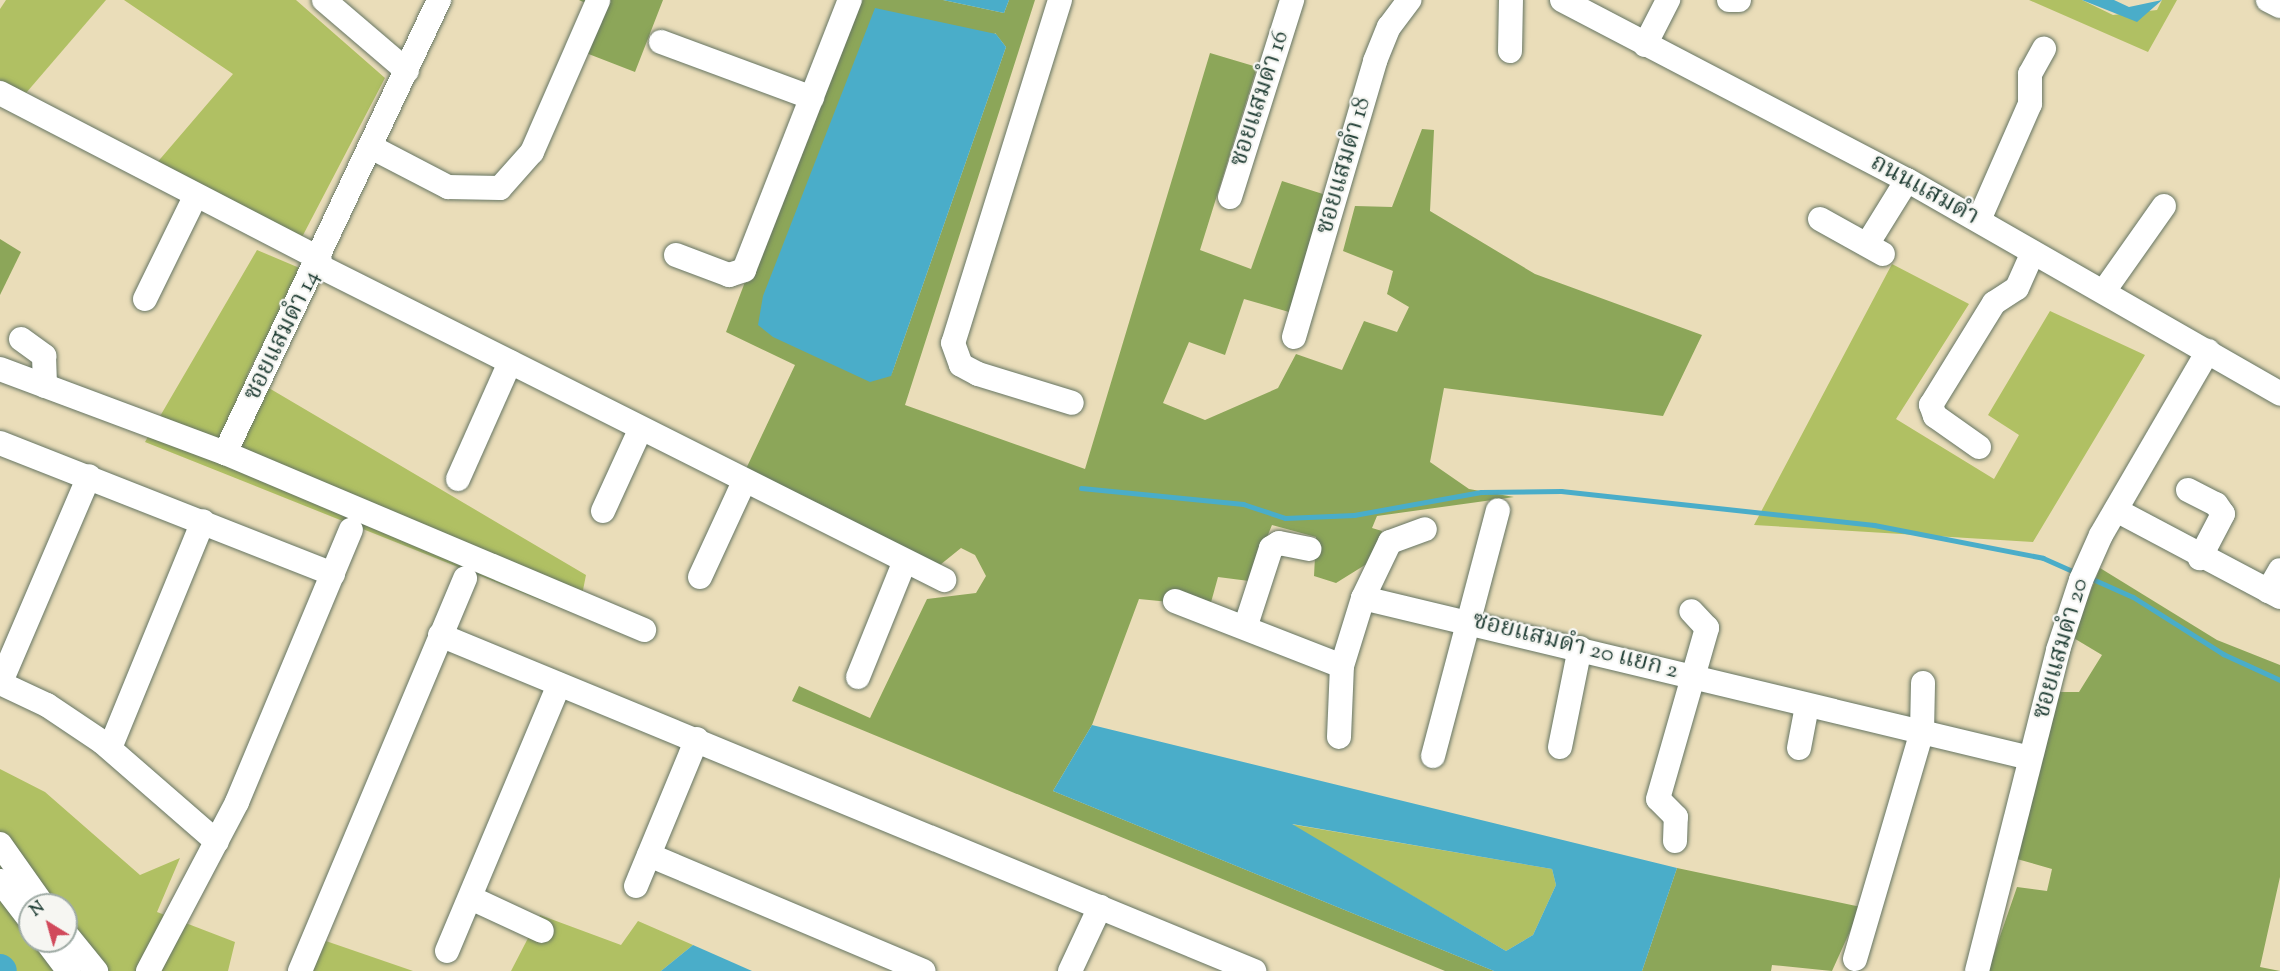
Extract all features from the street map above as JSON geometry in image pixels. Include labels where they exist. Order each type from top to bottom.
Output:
[{"type":"street","points":[[324,0],[407,70]]},
{"type":"street","name":"ซอยแสมดำ 14","points":[[225,453],[319,262],[439,0]]},
{"type":"street","points":[[676,255],[729,275],[744,270],[850,0]]},
{"type":"street","points":[[1060,0],[953,343],[961,365],[978,375],[1072,404]]},
{"type":"street","name":"ซอยแสมดำ 16","points":[[1230,197],[1292,0]]},
{"type":"street","name":"ซอยแสมดำ 18","points":[[1294,337],[1375,62],[1389,27],[1409,0]]},
{"type":"street","points":[[1510,51],[1511,0]]},
{"type":"street","name":"ถนนแสมดำ","points":[[1562,0],[1907,180],[2280,394]]},
{"type":"street","points":[[1645,45],[1668,0]]},
{"type":"street","points":[[1729,0],[1739,0]]},
{"type":"street","points":[[2268,0],[2280,6]]},
{"type":"street","points":[[371,147],[448,187],[500,188],[531,152],[598,1]]},
{"type":"street","points":[[661,42],[812,98]]},
{"type":"street","points":[[1979,220],[2030,104],[2030,74],[2044,49]]},
{"type":"street","points":[[0,93],[743,484],[904,563],[944,580]]},
{"type":"street","points":[[1820,219],[1876,249],[1907,180]]},
{"type":"street","points":[[145,299],[195,197]]},
{"type":"street","points":[[2104,291],[2164,206]]},
{"type":"street","points":[[1979,447],[1935,416],[1931,405],[1994,303],[2017,288],[2033,252]]},
{"type":"street","points":[[21,339],[44,356],[45,386]]},
{"type":"street","name":"ซอยแสมดำ 20","points":[[1977,971],[2001,893],[2030,758],[2085,572],[2116,510],[2208,351]]},
{"type":"street","points":[[458,479],[510,362]]},
{"type":"street","points":[[0,369],[225,453],[644,630]]},
{"type":"street","points":[[603,512],[640,430]]},
{"type":"street","points":[[0,442],[333,574]]},
{"type":"street","points":[[89,476],[0,683],[47,705],[110,748],[217,842]]},
{"type":"street","points":[[700,577],[743,484]]},
{"type":"street","points":[[2188,490],[2216,504],[2223,514],[2200,558]]},
{"type":"street","points":[[1432,756],[1498,510]]},
{"type":"street","points":[[2116,510],[2200,558],[2274,594],[2280,570]]},
{"type":"street","points":[[110,748],[203,521]]},
{"type":"street","points":[[1339,737],[1342,666],[1363,598],[1390,542],[1425,529]]},
{"type":"street","points":[[148,971],[217,842],[351,530]]},
{"type":"street","points":[[1246,625],[1270,548],[1279,543],[1309,549]]},
{"type":"street","points":[[858,677],[904,563]]},
{"type":"street","points":[[304,970],[465,578]]},
{"type":"street","name":"ซอยแสมดำ 20 แยก 2","points":[[1363,598],[1469,621],[1807,706],[2030,758]]},
{"type":"street","points":[[1175,601],[1246,625],[1342,666]]},
{"type":"street","points":[[1675,841],[1676,817],[1658,799],[1707,628],[1691,611]]},
{"type":"street","points":[[440,635],[697,739],[1254,971]]},
{"type":"street","points":[[1560,747],[1580,648]]},
{"type":"street","points":[[1855,959],[1922,732],[1923,683]]},
{"type":"street","points":[[447,951],[559,685]]},
{"type":"street","points":[[1799,748],[1807,706]]},
{"type":"street","points":[[636,886],[697,739]]},
{"type":"street","points":[[0,844],[35,893]]},
{"type":"street","points":[[649,855],[924,971]]},
{"type":"street","points":[[0,881],[18,904]]},
{"type":"street","points":[[471,898],[542,931]]},
{"type":"street","points":[[1070,971],[1100,907]]},
{"type":"street","points":[[78,949],[96,971]]},
{"type":"street","points":[[55,953],[69,971]]},
{"type":"green space","points":[[6,0],[106,0],[26,93],[0,80],[0,9]]},
{"type":"green space","points":[[124,0],[296,0],[385,78],[301,239],[155,165],[233,74]]},
{"type":"green space","points":[[579,0],[663,0],[635,72],[586,53],[602,11]]},
{"type":"green space","points":[[852,0],[943,0],[1004,13],[1009,0],[1035,0],[905,405],[1085,469],[1210,53],[1257,67],[1200,250],[1251,269],[1282,181],[1326,195],[1289,312],[1244,299],[1225,355],[1189,342],[1163,403],[1205,420],[1278,388],[1296,354],[1342,370],[1364,321],[1397,332],[1409,307],[1387,294],[1393,271],[1343,251],[1355,206],[1392,207],[1422,129],[1434,130],[1430,211],[1535,274],[1702,335],[1663,416],[1444,388],[1430,462],[1469,489],[1514,497],[1377,516],[1372,528],[1382,531],[1373,560],[1336,583],[1314,576],[1316,537],[1272,525],[1249,581],[1218,577],[1210,606],[1139,599],[1092,725],[1053,791],[1494,971],[1445,971],[792,701],[799,686],[870,718],[927,599],[976,593],[986,576],[975,555],[961,548],[935,569],[745,471],[795,365],[726,332]],"holes":[[[995,33],[1006,47],[891,376]]]},
{"type":"green space","points":[[2029,0],[2082,0],[2113,15],[2157,10],[2162,0],[2177,0],[2148,52]]},
{"type":"green space","points":[[0,239],[21,252],[0,295]]},
{"type":"green space","points":[[257,250],[302,269],[247,375],[586,575],[578,615],[145,442]]},
{"type":"green space","points":[[1892,264],[1969,304],[1896,419],[1994,479],[2019,435],[1988,415],[2050,311],[2145,355],[2033,542],[1754,525]]},
{"type":"green space","points":[[2100,568],[2217,640],[2280,665],[2280,877],[2260,967],[2280,971],[1988,971],[2017,887],[2047,891],[2052,869],[2017,859],[2059,692],[2079,692],[2102,655],[2072,637]]},
{"type":"green space","points":[[0,769],[45,792],[140,875],[180,858],[157,912],[235,942],[228,971],[0,971]]},
{"type":"green space","points":[[1290,824],[1552,869],[1556,885],[1533,935],[1506,951]]},
{"type":"green space","points":[[1677,868],[1861,907],[1832,971],[1772,965],[1771,971],[1642,971]]},
{"type":"green space","points":[[540,915],[621,945],[638,921],[693,945],[661,971],[511,971]]},
{"type":"green space","points":[[323,940],[413,971],[313,971]]},
{"type":"water","points":[[943,0],[1009,0],[1004,13]]},
{"type":"water","points":[[2082,0],[2114,0],[2129,7],[2162,0],[2137,22]]},
{"type":"water","points":[[875,8],[996,34],[1006,47],[891,376],[870,382],[773,337],[758,325],[763,296]]},
{"type":"water","points":[[1092,725],[1677,868],[1642,971],[1494,971],[1053,791]],"holes":[[[1292,824],[1552,869],[1556,885],[1533,935],[1506,951]]]},
{"type":"water","points":[[693,945],[752,971],[661,971]]},
{"type":"waterway","points":[[1081,488],[1243,504],[1285,518],[1354,515],[1481,492],[1561,491],[1874,525],[2043,558],[2077,573]]},
{"type":"waterway","points":[[2088,577],[2133,597],[2223,654],[2280,680]]}]
